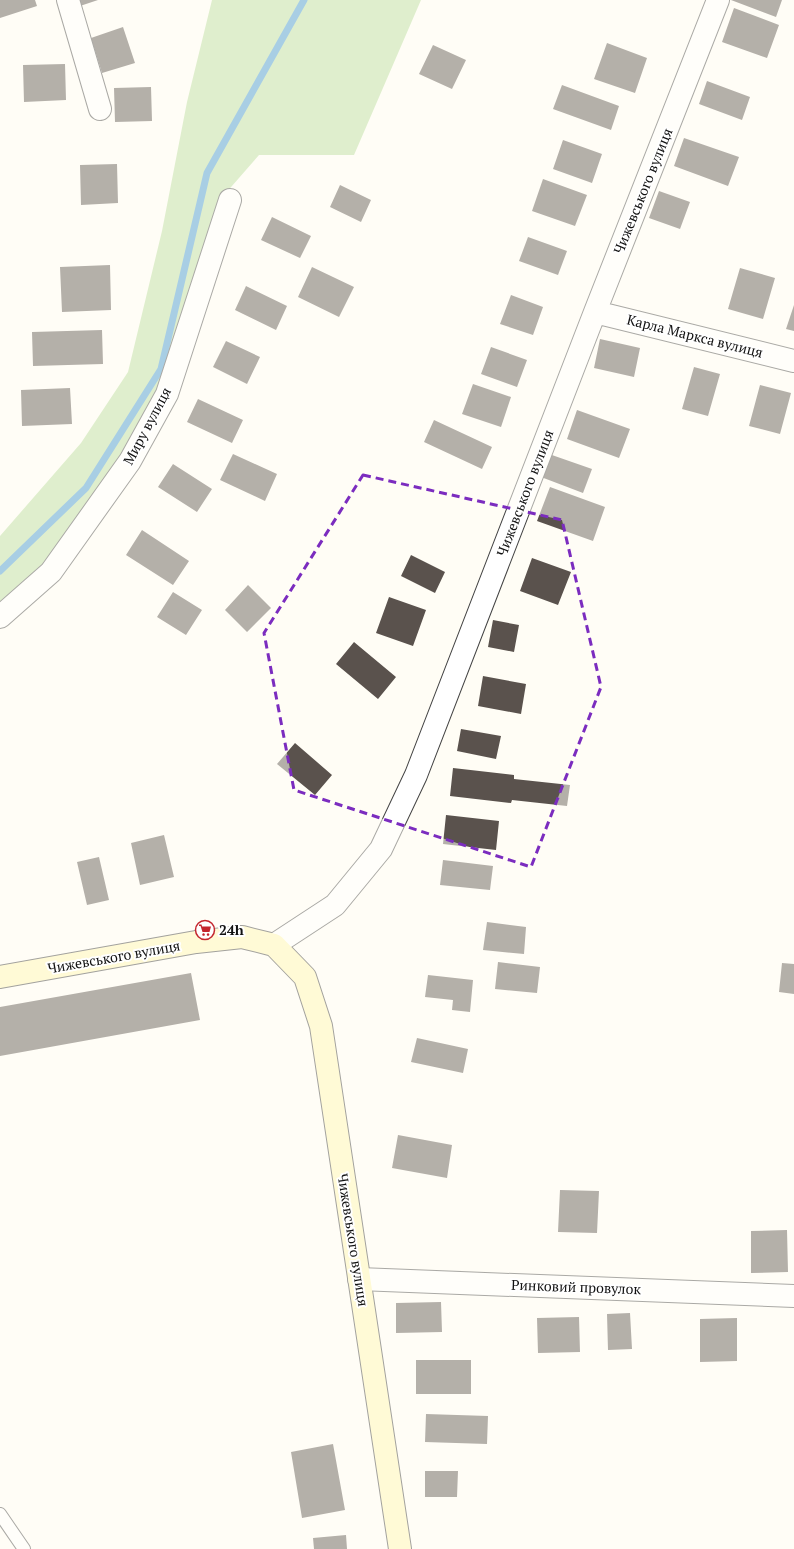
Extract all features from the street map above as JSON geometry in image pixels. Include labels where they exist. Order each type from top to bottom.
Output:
[{"type":"street","points":[[68,0],[100,109]]},
{"type":"street","name":"Чижевського вулиця","points":[[274,945],[335,905],[381,849],[416,775],[595,312],[718,0]]},
{"type":"street","name":"Миру вулиця","points":[[0,617],[51,572],[130,461],[167,394],[230,200]]},
{"type":"street","name":"Карла Маркса вулиця","points":[[595,312],[794,361]]},
{"type":"street","name":"Чижевського вулиця","points":[[0,977],[196,942],[242,937],[274,945],[305,977],[321,1026],[400,1549]]},
{"type":"street","name":"Ринковий провулок","points":[[359,1279],[794,1296]]},
{"type":"lane","points":[[0,1514],[24,1549]]},
{"type":"highlighted area","points":[[363,475],[562,520],[601,687],[531,867],[294,790],[264,633]]},
{"type":"green space","points":[[212,0],[421,0],[354,155],[259,155],[225,194],[167,394],[130,461],[0,617],[0,536],[81,443],[128,372],[162,231],[187,102]]},
{"type":"building","points":[[0,0],[35,0],[37,6],[0,18]]},
{"type":"building","points":[[75,0],[98,0],[77,7]]},
{"type":"building","points":[[731,0],[782,0],[776,17]]},
{"type":"building","points":[[734,8],[779,25],[767,58],[722,42]]},
{"type":"building","points":[[123,27],[135,63],[102,73],[91,38]]},
{"type":"building","points":[[607,43],[647,58],[635,93],[594,79]]},
{"type":"building","points":[[433,45],[466,60],[452,89],[419,74]]},
{"type":"building","points":[[65,64],[66,100],[24,102],[23,65]]},
{"type":"building","points":[[707,81],[750,97],[742,120],[699,104]]},
{"type":"building","points":[[562,85],[619,106],[611,130],[553,109]]},
{"type":"building","points":[[151,87],[152,121],[115,122],[114,88]]},
{"type":"building","points":[[684,138],[739,157],[728,186],[674,166]]},
{"type":"building","points":[[563,140],[602,154],[592,183],[553,169]]},
{"type":"building","points":[[117,164],[118,203],[81,205],[80,165]]},
{"type":"building","points":[[543,179],[587,195],[575,226],[532,211]]},
{"type":"building","points":[[340,185],[371,200],[361,222],[330,207]]},
{"type":"building","points":[[659,191],[690,202],[680,229],[649,218]]},
{"type":"building","points":[[272,217],[311,236],[300,258],[261,240]]},
{"type":"building","points":[[528,237],[567,251],[558,275],[519,261]]},
{"type":"building","points":[[110,265],[111,310],[62,312],[60,267]]},
{"type":"building","points":[[312,267],[354,287],[339,317],[298,297]]},
{"type":"building","points":[[740,268],[775,278],[763,319],[728,309]]},
{"type":"building","points":[[246,286],[287,306],[276,330],[235,310]]},
{"type":"building","points":[[511,295],[543,307],[533,335],[500,324]]},
{"type":"building","points":[[794,305],[794,331],[786,329]]},
{"type":"building","points":[[102,330],[103,364],[33,366],[32,332]]},
{"type":"building","points":[[600,339],[640,348],[634,377],[594,368]]},
{"type":"building","points":[[226,341],[260,357],[247,384],[213,367]]},
{"type":"building","points":[[491,347],[527,360],[517,387],[481,374]]},
{"type":"building","points":[[694,367],[720,374],[708,416],[682,409]]},
{"type":"building","points":[[473,384],[511,397],[501,427],[462,414]]},
{"type":"building","points":[[760,385],[791,393],[780,434],[749,426]]},
{"type":"building","points":[[70,388],[72,424],[22,426],[21,390]]},
{"type":"building","points":[[198,399],[243,420],[232,443],[187,422]]},
{"type":"building","points":[[577,410],[630,429],[619,458],[567,439]]},
{"type":"building","points":[[434,420],[492,447],[482,469],[424,442]]},
{"type":"building","points":[[233,454],[277,474],[265,501],[220,480]]},
{"type":"building","points":[[549,454],[592,469],[583,493],[541,477]]},
{"type":"building","points":[[173,464],[212,489],[197,512],[158,487]]},
{"type":"building","points":[[550,487],[605,507],[593,541],[537,521]]},
{"type":"building","points":[[142,530],[189,561],[173,585],[126,555]]},
{"type":"building","points":[[411,555],[445,572],[435,593],[401,576]]},
{"type":"building","points":[[532,558],[571,572],[558,605],[520,591]]},
{"type":"building","points":[[248,585],[271,608],[247,632],[225,610]]},
{"type":"building","points":[[173,592],[202,610],[186,635],[157,617]]},
{"type":"building","points":[[389,597],[426,610],[413,646],[376,633]]},
{"type":"building","points":[[493,620],[519,625],[514,652],[488,647]]},
{"type":"building","points":[[354,642],[396,677],[378,699],[336,664]]},
{"type":"building","points":[[483,676],[526,684],[521,714],[478,706]]},
{"type":"building","points":[[461,729],[501,736],[496,759],[457,751]]},
{"type":"building","points":[[295,743],[332,775],[315,795],[277,764]]},
{"type":"building","points":[[453,768],[514,775],[514,779],[570,785],[567,806],[512,800],[511,803],[450,796]]},
{"type":"building","points":[[446,815],[499,821],[496,850],[443,844]]},
{"type":"building","points":[[164,835],[174,877],[140,885],[131,843]]},
{"type":"building","points":[[99,857],[109,900],[87,905],[77,862]]},
{"type":"building","points":[[443,860],[493,866],[490,890],[440,885]]},
{"type":"building","points":[[487,922],[526,927],[524,954],[483,950]]},
{"type":"building","points":[[498,962],[540,967],[537,993],[495,989]]},
{"type":"building","points":[[782,963],[794,964],[794,994],[779,992]]},
{"type":"building","points":[[191,973],[200,1020],[0,1056],[0,1007]]},
{"type":"building","points":[[428,975],[473,980],[470,1012],[452,1010],[453,1000],[425,997]]},
{"type":"building","points":[[417,1038],[468,1049],[463,1073],[411,1062]]},
{"type":"building","points":[[398,1135],[452,1145],[447,1178],[392,1168]]},
{"type":"building","points":[[560,1190],[599,1191],[597,1233],[558,1232]]},
{"type":"building","points":[[787,1230],[788,1272],[751,1273],[751,1231]]},
{"type":"building","points":[[441,1302],[442,1332],[396,1333],[396,1303]]},
{"type":"building","points":[[630,1313],[632,1349],[608,1350],[607,1314]]},
{"type":"building","points":[[579,1317],[580,1352],[538,1353],[537,1318]]},
{"type":"building","points":[[737,1318],[737,1361],[700,1362],[700,1319]]},
{"type":"building","points":[[416,1360],[471,1360],[471,1394],[416,1394]]},
{"type":"building","points":[[426,1414],[488,1416],[487,1444],[425,1442]]},
{"type":"building","points":[[333,1444],[345,1510],[302,1518],[291,1452]]},
{"type":"building","points":[[425,1471],[458,1471],[457,1497],[425,1497]]},
{"type":"building","points":[[346,1535],[347,1549],[314,1549],[313,1538]]},
{"type":"waterway","points":[[0,571],[86,488],[161,369],[207,173],[304,0]]},
{"type":"place","name":"24h","points":[[205,930]]}]
